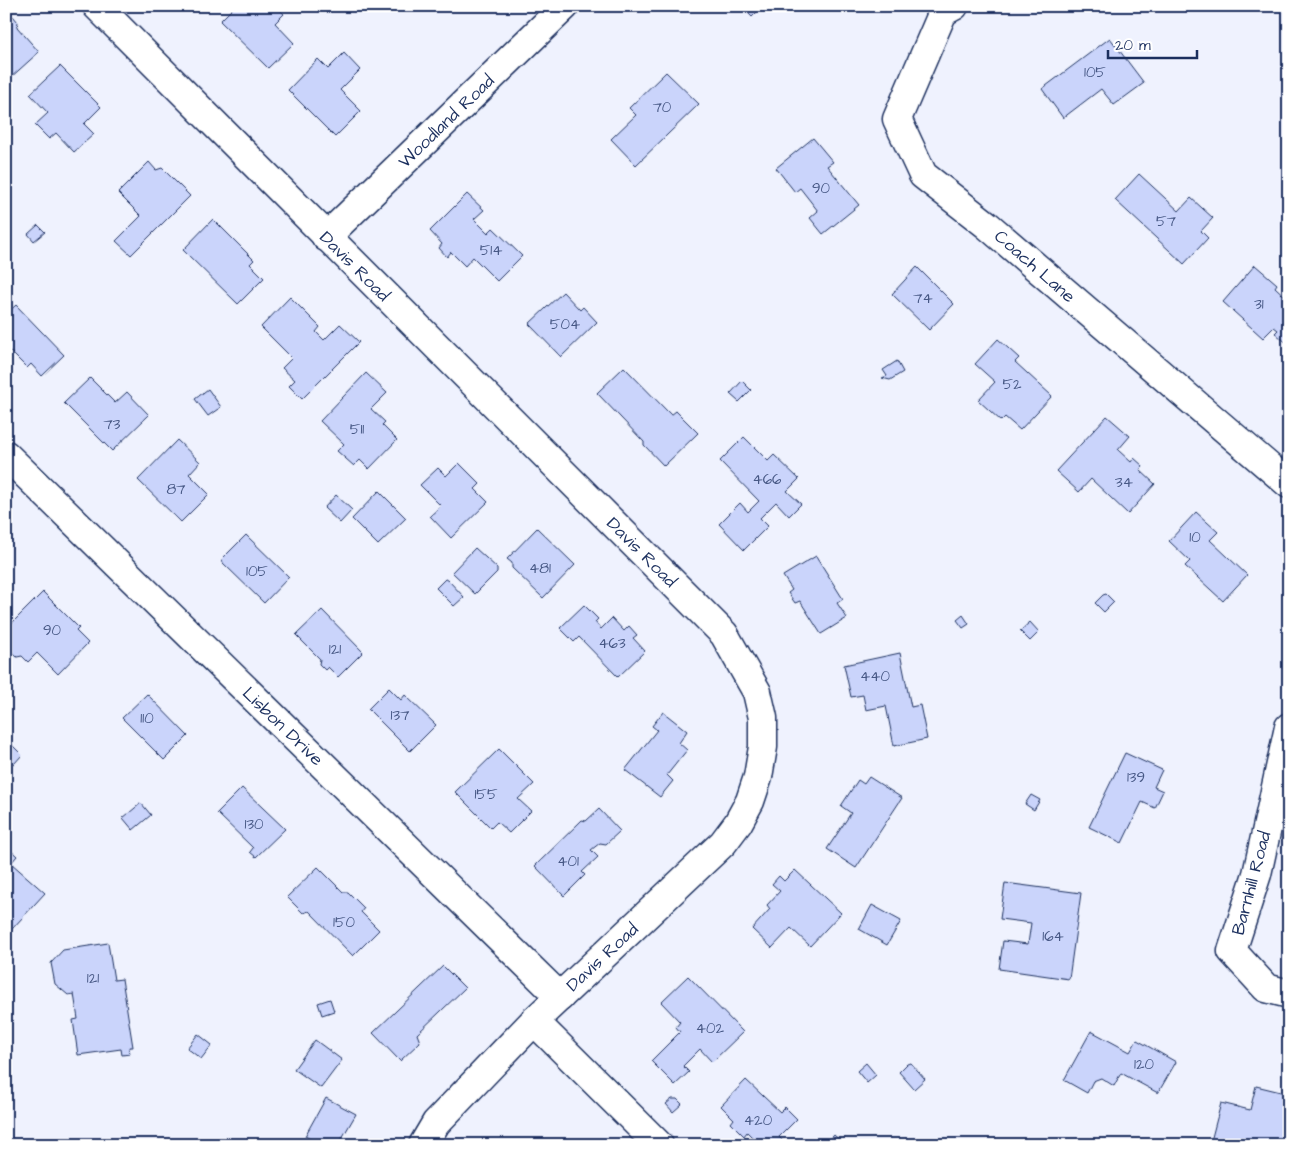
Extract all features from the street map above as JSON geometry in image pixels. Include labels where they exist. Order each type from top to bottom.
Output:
[{"type":"street","name":"Davis Road","points":[[97,6],[724,634],[757,692],[763,718],[763,747],[758,777],[750,801],[738,823],[722,843],[534,1021],[436,1123],[422,1145]]},
{"type":"street","name":"Woodland Road","points":[[326,237],[565,6]]},
{"type":"street","name":"Coach Lane","points":[[945,8],[897,119],[923,176],[987,225],[1289,484]]},
{"type":"street","name":"Lisbon Drive","points":[[6,455],[560,997]]},
{"type":"street","name":"Barnhill Road","points":[[1289,727],[1257,874],[1232,952],[1266,988],[1289,994]]},
{"type":"street","points":[[534,1021],[659,1145]]},
{"type":"building","points":[[235,6],[276,6],[284,14],[275,23],[294,43],[268,68],[220,21]]},
{"type":"building","points":[[741,6],[763,6],[752,17]]},
{"type":"building","points":[[13,16],[18,22],[17,27],[39,52],[9,79],[6,75],[6,23]]},
{"type":"building","points":[[1110,38],[1144,83],[1114,105],[1101,89],[1063,118],[1042,89]]},
{"type":"building","points":[[344,53],[360,70],[340,90],[361,111],[335,137],[288,90],[318,59],[328,69]]},
{"type":"building","points":[[60,66],[101,107],[84,124],[94,134],[74,152],[56,133],[49,139],[35,125],[48,113],[30,94]]},
{"type":"building","points":[[666,72],[699,104],[636,165],[611,139],[636,115],[629,108]]},
{"type":"building","points":[[813,138],[833,162],[827,166],[859,205],[823,234],[810,218],[818,211],[800,188],[795,192],[776,168]]},
{"type":"building","points":[[149,162],[156,170],[162,168],[190,196],[131,255],[116,241],[141,216],[118,193]]},
{"type":"building","points":[[1139,174],[1179,211],[1191,198],[1213,218],[1201,231],[1208,238],[1184,264],[1115,200]]},
{"type":"building","points":[[467,194],[484,210],[474,219],[488,233],[493,228],[522,256],[497,281],[473,257],[465,266],[451,252],[447,257],[439,248],[442,244],[430,231]]},
{"type":"building","points":[[213,219],[254,260],[250,264],[264,278],[238,304],[183,250]]},
{"type":"building","points":[[38,225],[45,232],[34,241],[28,234]]},
{"type":"building","points":[[1255,265],[1277,284],[1275,287],[1289,300],[1289,345],[1275,333],[1278,330],[1274,327],[1263,338],[1223,302]]},
{"type":"building","points":[[917,267],[954,304],[929,330],[892,294]]},
{"type":"building","points":[[563,292],[580,310],[583,307],[597,322],[561,357],[529,324]]},
{"type":"building","points":[[290,297],[320,327],[316,332],[324,340],[340,324],[359,342],[302,399],[289,386],[295,380],[282,368],[292,358],[261,327]]},
{"type":"building","points":[[16,305],[64,355],[42,376],[31,364],[27,368],[6,347],[6,314]]},
{"type":"building","points":[[998,339],[1019,358],[1015,362],[1052,396],[1020,430],[1005,417],[1001,421],[978,400],[995,382],[975,364]]},
{"type":"building","points":[[897,361],[903,372],[890,380],[882,378],[887,376],[883,370]]},
{"type":"building","points":[[624,367],[671,415],[676,411],[698,433],[664,466],[597,393]]},
{"type":"building","points":[[366,373],[387,393],[371,409],[385,422],[382,425],[397,440],[369,469],[360,460],[354,466],[337,451],[344,444],[320,421]]},
{"type":"building","points":[[90,378],[115,403],[127,392],[149,415],[112,451],[64,403]]},
{"type":"building","points":[[742,381],[751,390],[739,402],[730,394]]},
{"type":"building","points":[[208,389],[221,407],[208,416],[195,399]]},
{"type":"building","points":[[1107,416],[1130,436],[1118,450],[1131,462],[1134,458],[1143,466],[1140,470],[1155,484],[1128,514],[1091,479],[1079,492],[1056,471]]},
{"type":"building","points":[[744,437],[768,461],[774,455],[799,479],[787,491],[801,504],[789,516],[776,502],[760,518],[768,526],[744,550],[719,524],[740,503],[748,512],[759,501],[720,461]]},
{"type":"building","points":[[177,440],[200,462],[189,474],[209,494],[181,522],[138,480]]},
{"type":"building","points":[[459,463],[480,484],[475,489],[488,502],[451,538],[430,516],[441,506],[420,485],[438,468],[446,476]]},
{"type":"building","points":[[379,491],[406,518],[378,545],[352,519]]},
{"type":"building","points":[[336,495],[352,510],[340,523],[324,508]]},
{"type":"building","points":[[1196,512],[1218,532],[1210,540],[1247,575],[1223,601],[1185,566],[1190,561],[1169,541]]},
{"type":"building","points":[[537,528],[575,565],[543,598],[512,568],[512,563],[507,559]]},
{"type":"building","points":[[246,535],[289,577],[264,603],[223,563],[222,559]]},
{"type":"building","points":[[475,548],[497,568],[497,572],[475,594],[452,572]]},
{"type":"building","points":[[816,556],[843,599],[837,603],[847,618],[821,634],[800,601],[795,603],[788,593],[792,590],[783,576]]},
{"type":"building","points":[[445,579],[464,597],[454,606],[436,588]]},
{"type":"building","points":[[43,592],[79,628],[76,631],[88,643],[58,674],[37,653],[28,662],[22,656],[17,657],[6,647],[6,629]]},
{"type":"building","points":[[1106,594],[1114,602],[1104,612],[1095,603]]},
{"type":"building","points":[[584,605],[598,619],[595,622],[601,629],[612,618],[624,631],[629,626],[637,635],[633,638],[645,651],[618,677],[579,637],[574,642],[560,628]]},
{"type":"building","points":[[322,610],[363,652],[338,677],[328,667],[325,670],[319,664],[320,659],[296,635]]},
{"type":"building","points":[[963,615],[969,624],[963,628],[957,620]]},
{"type":"building","points":[[1030,622],[1039,632],[1030,641],[1020,631]]},
{"type":"building","points":[[900,653],[911,707],[920,705],[927,739],[894,746],[886,706],[866,710],[863,695],[851,697],[844,665]]},
{"type":"building","points":[[389,688],[401,700],[405,695],[436,725],[410,751],[368,709]]},
{"type":"building","points":[[147,694],[188,736],[164,760],[122,718]]},
{"type":"building","points":[[663,712],[687,731],[679,743],[687,750],[667,775],[673,781],[660,797],[625,770],[657,730],[652,726]]},
{"type":"building","points":[[12,745],[22,755],[14,764],[6,758],[6,747]]},
{"type":"building","points":[[499,749],[534,784],[518,799],[531,811],[509,833],[497,822],[491,828],[455,792]]},
{"type":"building","points":[[1125,753],[1162,770],[1154,787],[1163,791],[1155,808],[1142,802],[1122,843],[1089,827]]},
{"type":"building","points":[[869,777],[902,798],[856,868],[827,849],[851,813],[841,806],[858,780],[864,784]]},
{"type":"building","points":[[242,788],[285,829],[256,857],[250,852],[253,848],[217,813]]},
{"type":"building","points":[[1031,795],[1040,800],[1034,810],[1025,804]]},
{"type":"building","points":[[141,803],[151,815],[133,830],[123,818]]},
{"type":"building","points":[[599,809],[620,831],[606,844],[600,843],[591,850],[598,857],[582,872],[585,875],[564,896],[535,866],[582,820],[586,821]]},
{"type":"building","points":[[6,846],[17,856],[11,863],[45,893],[12,929],[6,924]]},
{"type":"building","points":[[318,867],[343,892],[348,892],[364,908],[361,912],[379,930],[353,956],[309,911],[303,913],[287,897]]},
{"type":"building","points":[[795,870],[841,913],[810,946],[791,928],[772,948],[752,929],[770,909],[767,905],[780,891],[772,884],[779,876],[784,881]]},
{"type":"building","points":[[1005,883],[1081,893],[1069,979],[999,969],[1003,941],[1028,944],[1031,923],[1000,919]]},
{"type":"building","points":[[872,905],[901,921],[887,945],[859,929]]},
{"type":"building","points":[[108,943],[114,980],[122,979],[133,1047],[129,1047],[130,1054],[122,1055],[121,1049],[78,1055],[73,1020],[78,1019],[74,994],[68,995],[55,984],[51,963],[63,950]]},
{"type":"building","points":[[443,966],[465,988],[417,1034],[420,1042],[400,1061],[373,1033]]},
{"type":"building","points":[[688,976],[743,1032],[712,1062],[700,1049],[683,1066],[689,1072],[675,1085],[651,1061],[680,1032],[676,1027],[680,1022],[661,1002]]},
{"type":"building","points":[[330,999],[334,1011],[322,1015],[318,1003]]},
{"type":"building","points":[[1091,1031],[1130,1052],[1137,1040],[1176,1062],[1158,1093],[1121,1073],[1114,1086],[1101,1078],[1093,1081],[1087,1093],[1064,1080]]},
{"type":"building","points":[[198,1034],[212,1045],[201,1059],[187,1048]]},
{"type":"building","points":[[315,1040],[342,1060],[321,1088],[294,1069]]},
{"type":"building","points":[[866,1063],[876,1075],[867,1083],[857,1071]]},
{"type":"building","points":[[911,1063],[925,1079],[914,1089],[899,1072],[907,1064]]},
{"type":"building","points":[[746,1080],[780,1112],[785,1107],[797,1119],[779,1137],[787,1145],[748,1145],[754,1139],[747,1132],[744,1136],[731,1123],[734,1119],[721,1106]]},
{"type":"building","points":[[1256,1086],[1289,1094],[1289,1145],[1210,1145],[1221,1103],[1250,1110]]},
{"type":"building","points":[[326,1098],[356,1114],[338,1145],[321,1145],[305,1136]]},
{"type":"building","points":[[672,1099],[677,1099],[682,1104],[673,1112],[666,1104]]},
{"type":"building","points":[[834,1135],[845,1145],[825,1145]]}]
